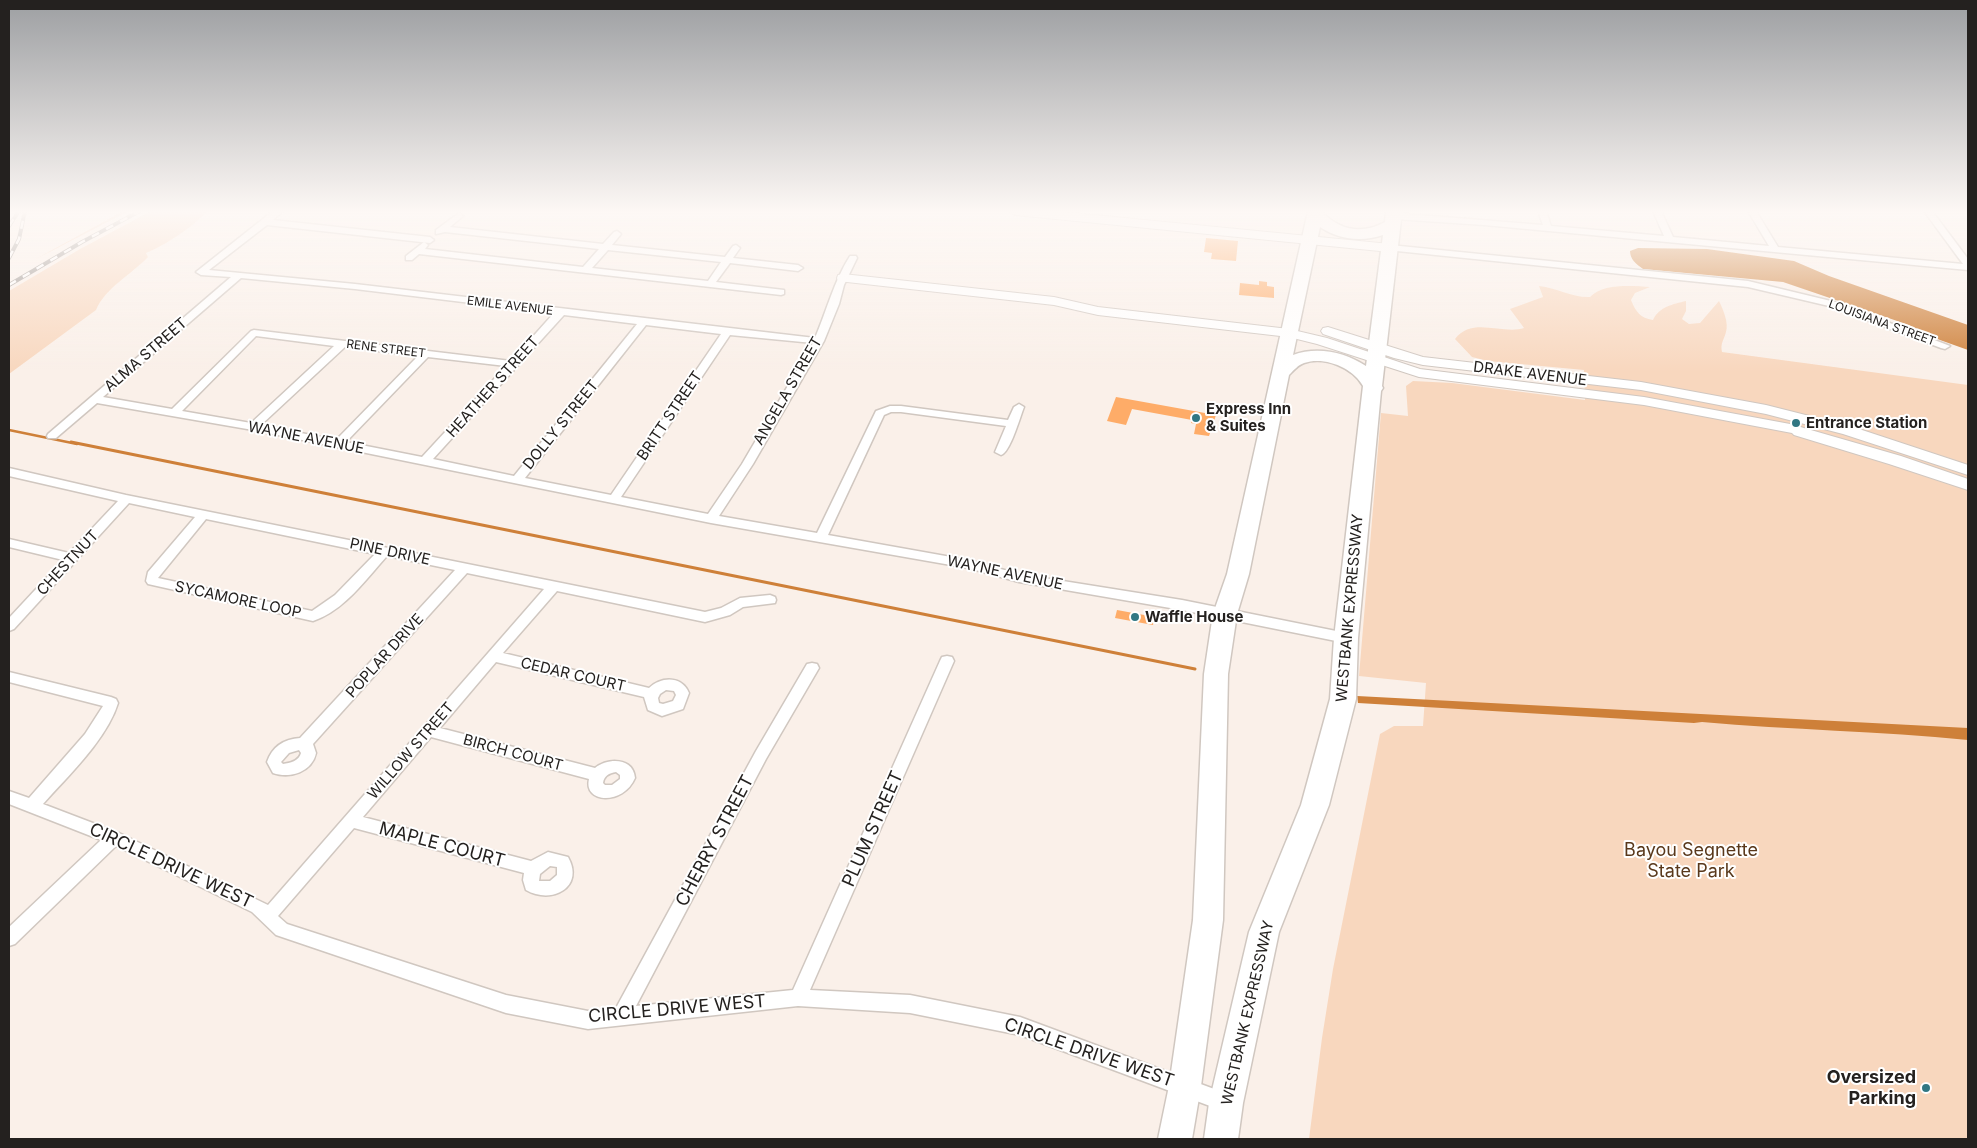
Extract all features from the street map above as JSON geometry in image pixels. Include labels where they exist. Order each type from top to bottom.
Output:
[{"type":"highway","points":[[1175,1139],[1185,1086],[1208,920],[1216,674],[1225,614],[1238,574],[1304,265]]},
{"type":"highway","name":"WESTBANK EXPRESSWAY","points":[[1221,1139],[1226,1103],[1264,932],[1315,805],[1343,699],[1346,638],[1363,464],[1388,265]]},
{"type":"highway","points":[[1280,372],[1295,360],[1304,357],[1324,357],[1346,362],[1357,368],[1366,375],[1374,388]]},
{"type":"street","name":"EMILE AVENUE","points":[[211,265],[201,272],[374,289],[727,332],[819,341]]},
{"type":"street","points":[[537,265],[780,292]]},
{"type":"street","points":[[584,270],[589,265]]},
{"type":"street","points":[[710,284],[724,265]]},
{"type":"street","points":[[768,265],[798,268]]},
{"type":"street","name":"ANGELA STREET","points":[[711,519],[747,464],[819,341],[850,265]]},
{"type":"street","name":"LOUISIANA STREET","points":[[1555,265],[1748,284],[1832,304],[1945,346]]},
{"type":"street","points":[[1952,265],[1968,266]]},
{"type":"street","name":"ALMA STREET","points":[[52,436],[239,275]]},
{"type":"street","name":"DRAKE AVENUE","points":[[844,278],[918,285],[1086,306],[1098,310],[1290,330],[1316,339],[1377,354],[1642,386],[1743,404],[1845,430],[1968,470]]},
{"type":"street","name":"HEATHER STREET","points":[[424,462],[561,312]]},
{"type":"street","name":"DOLLY STREET","points":[[643,322],[517,480],[664,509]]},
{"type":"street","name":"BRITT STREET","points":[[614,499],[727,332]]},
{"type":"street","name":"RENE STREET","points":[[174,414],[254,333],[514,364]]},
{"type":"street","points":[[253,427],[343,343]]},
{"type":"street","points":[[338,444],[426,353]]},
{"type":"street","name":"DRAKE AVENUE","points":[[1377,354],[1419,373],[1644,401],[1699,410],[1794,430],[1895,460],[1968,485]]},
{"type":"street","name":"WAYNE AVENUE","points":[[94,400],[253,427],[517,480]]},
{"type":"street","points":[[821,538],[877,416],[885,410],[901,408],[1013,424]]},
{"type":"street","points":[[1001,452],[1020,408]]},
{"type":"street","name":"PINE DRIVE","points":[[9,472],[126,499],[705,616],[725,612],[740,603],[770,600]]},
{"type":"street","name":"CHESTNUT","points":[[9,626],[126,499]]},
{"type":"street","name":"WAYNE AVENUE","points":[[664,509],[968,564],[1019,578],[1225,614],[1346,638]]},
{"type":"street","name":"SYCAMORE LOOP","points":[[204,514],[152,575],[152,581],[313,616],[319,615],[340,599],[385,551]]},
{"type":"street","points":[[9,544],[73,558]]},
{"type":"street","name":"POPLAR DRIVE","points":[[304,744],[464,568]]},
{"type":"street","name":"WILLOW STREET","points":[[269,915],[554,586]]},
{"type":"street","name":"CEDAR COURT","points":[[493,656],[652,694]]},
{"type":"street","name":"PLUM STREET","points":[[798,998],[948,661]]},
{"type":"street","name":"CHERRY STREET","points":[[621,1016],[761,755],[812,668]]},
{"type":"street","points":[[9,677],[111,703],[109,711],[92,736],[32,806]]},
{"type":"street","name":"BIRCH COURT","points":[[429,731],[597,776]]},
{"type":"street","name":"CIRCLE DRIVE WEST","points":[[9,797],[114,838],[174,868],[258,906],[269,915],[272,924],[282,930],[506,1004],[588,1020],[798,998],[910,1004],[1020,1026],[1185,1086],[1226,1103]]},
{"type":"street","name":"MAPLE COURT","points":[[351,821],[534,869]]},
{"type":"street","points":[[9,938],[114,838]]},
{"type":"green space","points":[[54,265],[140,265],[112,288],[96,310],[9,374],[9,291]]},
{"type":"green space","name":"Bayou Segnette State Park","points":[[1539,286],[1584,297],[1590,297],[1602,289],[1610,287],[1650,287],[1635,293],[1631,300],[1639,314],[1653,320],[1663,309],[1686,301],[1686,311],[1682,319],[1689,324],[1700,323],[1719,301],[1727,324],[1722,352],[1968,385],[1968,1139],[1309,1139],[1333,969],[1380,734],[1394,726],[1423,726],[1426,683],[1359,676],[1381,413],[1408,416],[1406,386],[1413,381],[1452,383],[1585,400],[1584,370],[1488,361],[1472,357],[1455,339],[1462,332],[1479,327],[1516,330],[1524,328],[1510,309],[1543,297]]},
{"type":"shaded area","points":[[1638,265],[1802,265],[1829,276],[1968,325],[1968,350],[1940,340],[1906,324],[1783,282],[1643,269]]},
{"type":"shaded area","points":[[1357,696],[1968,728],[1968,740],[1702,722],[1358,703]]},
{"type":"building","points":[[1259,281],[1267,282],[1267,286],[1274,287],[1274,298],[1239,295],[1240,283],[1259,285]]},
{"type":"building","name":"Express Inn & Suites","points":[[1116,397],[1216,415],[1209,436],[1194,434],[1196,424],[1191,423],[1192,420],[1132,409],[1126,425],[1107,421]]},
{"type":"building","name":"Waffle House","points":[[1117,610],[1155,617],[1153,625],[1115,618]]},
{"type":"waterway","points":[[9,430],[77,444]]},
{"type":"waterway","points":[[71,442],[1195,669]]},
{"type":"railway","points":[[9,285],[44,265]]},
{"type":"place","name":"Express Inn & Suites","points":[[1196,418]]},
{"type":"place","name":"Entrance Station","points":[[1796,423]]},
{"type":"place","name":"Waffle House","points":[[1135,617]]},
{"type":"place","name":"Oversized Parking","points":[[1926,1088]]}]
